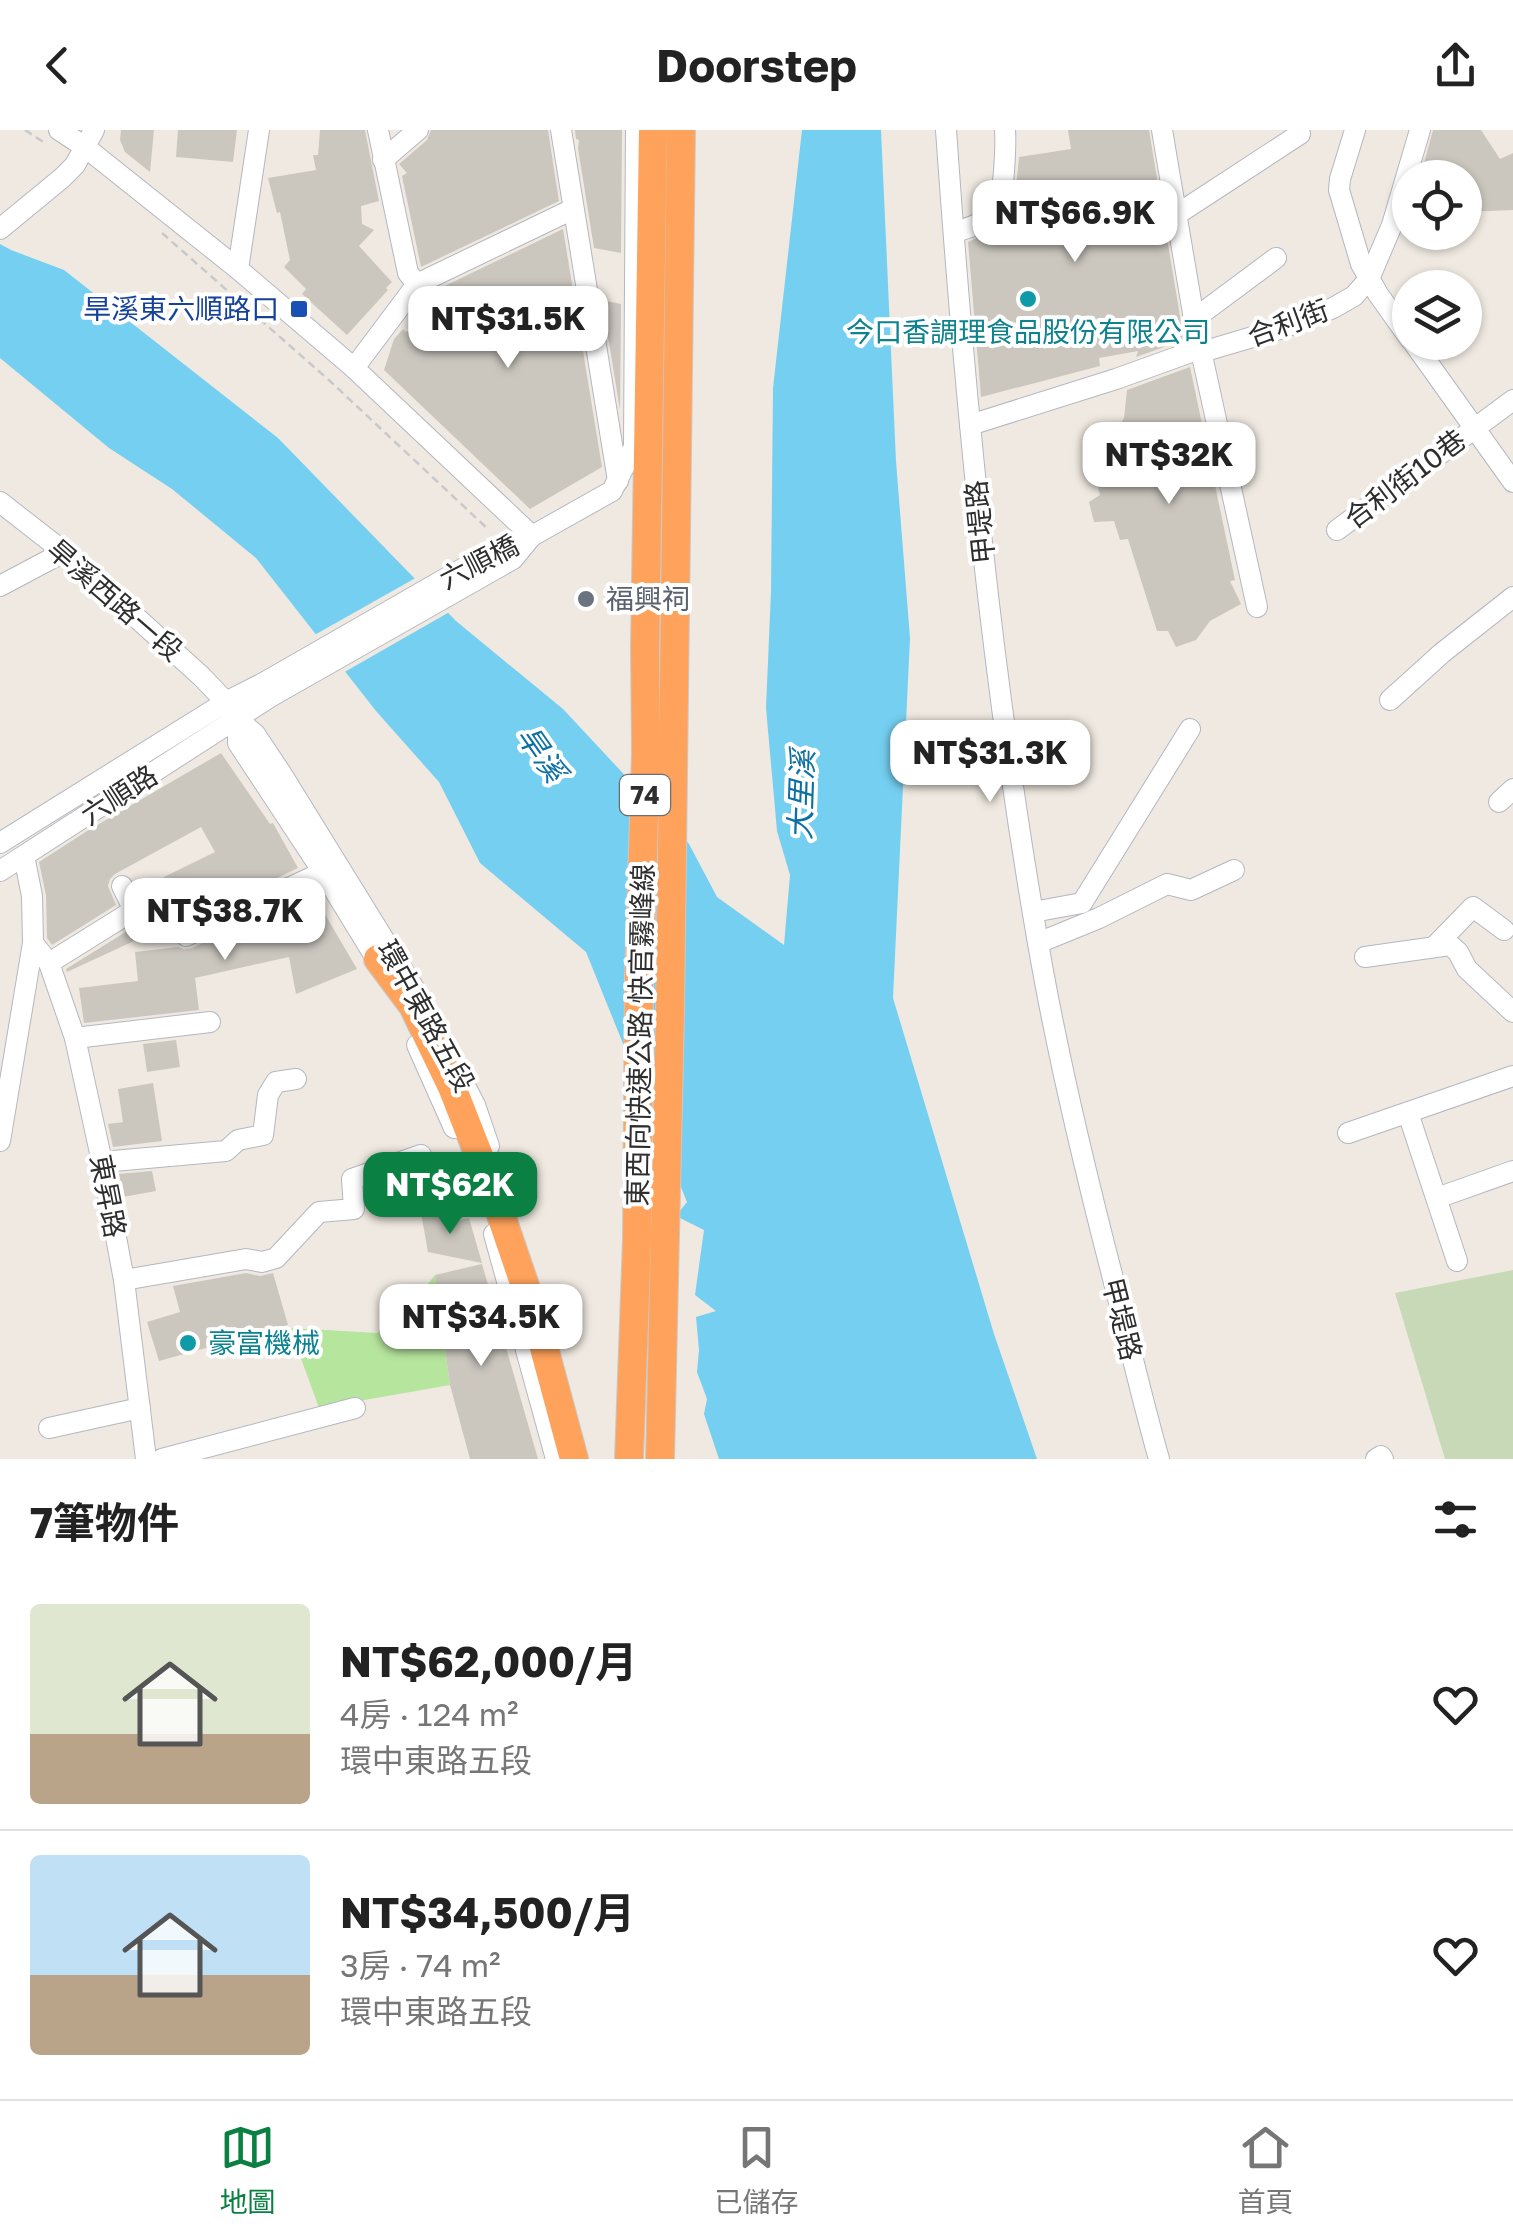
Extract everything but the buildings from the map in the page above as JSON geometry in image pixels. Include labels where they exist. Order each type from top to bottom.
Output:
[{"type":"highway","name":"東西向快速公路 快官霧峰線","points":[[629,1459],[646,753],[654,130]]},
{"type":"highway","name":"東西向快速公路 快官霧峰線","points":[[660,1459],[681,130]]},
{"type":"highway","points":[[378,959],[413,1006],[452,1086],[487,1192],[536,1318],[574,1459]]},
{"type":"street","points":[[60,130],[79,155],[238,270],[354,368],[532,536],[612,491],[634,447],[636,130]]},
{"type":"street","points":[[238,270],[259,130]]},
{"type":"street","points":[[378,130],[408,273],[416,284]]},
{"type":"street","points":[[383,160],[418,130]]},
{"type":"street","points":[[561,130],[618,480]]},
{"type":"street","name":"甲堤路","points":[[946,130],[970,425],[998,676],[1033,912],[1074,1122],[1159,1459]]},
{"type":"street","points":[[954,232],[987,218],[1002,198],[1005,130]]},
{"type":"street","points":[[1162,130],[1200,350],[1258,608]]},
{"type":"street","points":[[1355,130],[1339,190],[1361,264],[1392,313]]},
{"type":"street","name":"合利街","points":[[970,425],[1200,350],[1282,328],[1354,296],[1369,279],[1392,225],[1420,130]]},
{"type":"street","points":[[1176,215],[1300,134]]},
{"type":"street","points":[[0,229],[79,155]]},
{"type":"street","points":[[354,368],[416,284],[573,209]]},
{"type":"street","points":[[1194,319],[1276,258]]},
{"type":"street","points":[[1425,360],[1513,482]]},
{"type":"street","name":"合利街10巷","points":[[1337,530],[1513,400]]},
{"type":"street","name":"旱溪西路一段","points":[[0,502],[64,552],[201,676],[232,711]]},
{"type":"street","name":"六順橋","points":[[232,711],[266,682],[504,544],[532,536]]},
{"type":"street","name":"六順橋","points":[[232,711],[270,698],[513,559],[532,536]]},
{"type":"street","points":[[0,586],[64,552]]},
{"type":"street","points":[[1390,700],[1513,597]]},
{"type":"street","name":"六順路","points":[[0,844],[232,711]]},
{"type":"street","name":"六順路","points":[[0,871],[232,711]]},
{"type":"street","name":"環中東路五段","points":[[232,711],[238,743],[378,959]]},
{"type":"street","name":"環中東路五段","points":[[232,711],[255,734],[281,773],[428,1009],[474,1105],[545,1302],[588,1459]]},
{"type":"street","points":[[1033,912],[1082,903],[1190,729]]},
{"type":"street","points":[[0,1142],[34,943],[32,896],[24,856]]},
{"type":"street","points":[[1038,943],[1100,918],[1167,884],[1192,890],[1234,870]]},
{"type":"street","points":[[186,936],[323,872]]},
{"type":"street","points":[[49,962],[134,910],[122,886]]},
{"type":"street","points":[[1434,947],[1473,907],[1504,930]]},
{"type":"street","name":"東昇路","points":[[34,943],[49,962],[75,1038],[102,1162],[124,1280],[146,1459]]},
{"type":"street","points":[[1365,957],[1450,945],[1467,970],[1513,1012]]},
{"type":"street","points":[[75,1038],[210,1022]]},
{"type":"street","points":[[1348,1133],[1513,1076]]},
{"type":"street","points":[[102,1162],[226,1151],[238,1140],[262,1135],[268,1096],[276,1082],[296,1078]]},
{"type":"street","points":[[1408,1113],[1457,1261]]},
{"type":"street","points":[[124,1280],[246,1259],[262,1262],[276,1258],[318,1212],[354,1209],[352,1179],[421,1155],[442,1202],[456,1208],[487,1192],[556,1459]]},
{"type":"street","points":[[1437,1198],[1513,1171]]},
{"type":"street","points":[[49,1428],[140,1408]]},
{"type":"street","points":[[162,1459],[355,1408]]},
{"type":"path","points":[[25,130],[79,155]]},
{"type":"path","points":[[158,230],[331,382],[504,544]]},
{"type":"green space","points":[[1513,1270],[1513,1459],[1445,1459],[1395,1293]]},
{"type":"green space","points":[[435,1275],[450,1385],[319,1408],[290,1328],[378,1333],[395,1295],[424,1289]]},
{"type":"water","points":[[802,130],[881,130],[896,461],[910,638],[893,998],[994,1334],[1037,1459],[719,1459],[704,1414],[707,1399],[697,1372],[696,1317],[716,1311],[695,1295],[704,1230],[676,1216],[687,1202],[586,952],[480,863],[439,782],[376,711],[256,558],[172,489],[109,448],[0,358],[0,244],[64,270],[278,438],[456,621],[563,709],[689,844],[717,897],[784,945],[790,875],[777,831],[766,708],[773,388]]},
{"type":"pier","points":[[419,576],[453,610],[341,674],[311,637]]},
{"type":"place","name":"今口香調理食品股份有限公司","points":[[1028,299]]},
{"type":"place","name":"旱溪東六順路口","points":[[299,309]]},
{"type":"place","name":"福興祠","points":[[586,599]]},
{"type":"place","name":"豪富機械","points":[[188,1343]]},
{"type":"water label","name":"旱溪","points":[[541,754]]},
{"type":"water label","name":"大里溪","points":[[802,795]]}]
